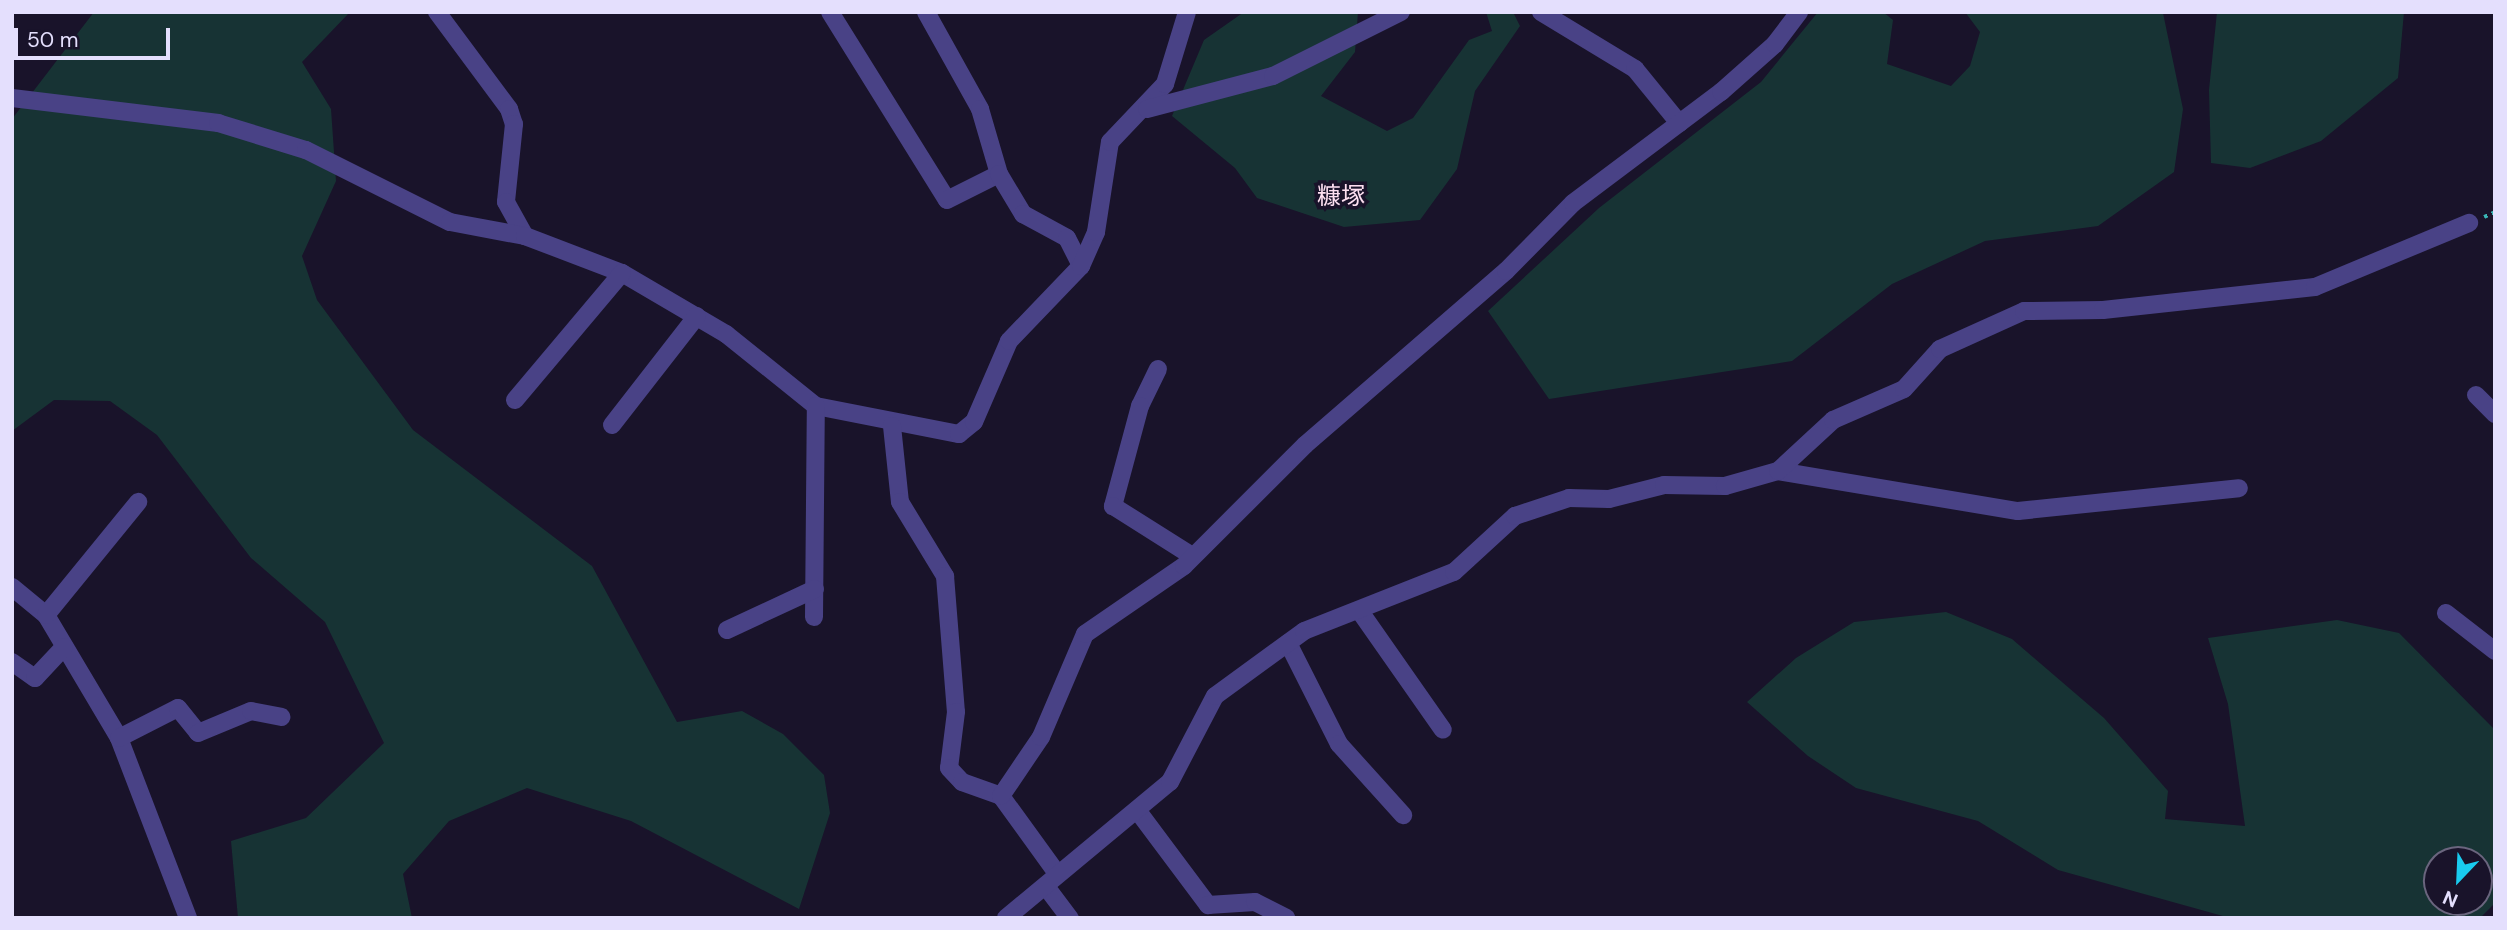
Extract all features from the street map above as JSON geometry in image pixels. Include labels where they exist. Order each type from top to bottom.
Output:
[{"type":"street","points":[[437,12],[509,109],[514,124],[506,202],[525,236]]},
{"type":"street","points":[[830,12],[947,201],[999,174]]},
{"type":"street","points":[[926,12],[981,109],[999,174],[1023,214],[1067,238],[1081,266]]},
{"type":"street","points":[[12,98],[218,124],[306,149],[450,222],[525,236],[622,273],[697,316],[816,406],[892,426],[959,433],[974,422],[1009,341],[1081,266],[1096,232],[1110,142],[1147,108],[1165,84],[1187,12]]},
{"type":"street","points":[[1147,108],[1273,76],[1401,12]]},
{"type":"street","points":[[1541,12],[1635,69],[1679,123]]},
{"type":"street","points":[[1001,796],[1041,737],[1085,634],[1192,556],[1573,203],[1679,123],[1775,44],[1800,12]]},
{"type":"street","points":[[1778,471],[1833,420],[1904,389],[1940,349],[2024,311],[2103,310],[2315,287],[2469,223]]},
{"type":"street","points":[[515,400],[622,273]]},
{"type":"street","points":[[612,425],[697,316]]},
{"type":"street","points":[[1158,369],[1139,406],[1113,506],[1192,556]]},
{"type":"street","points":[[2476,394],[2495,414]]},
{"type":"street","points":[[814,617],[816,406]]},
{"type":"street","points":[[892,426],[900,502],[945,576],[956,712],[949,768],[962,782],[1001,796],[1056,872]]},
{"type":"street","points":[[1006,918],[1047,888],[1056,872],[1170,782],[1216,696],[1288,643],[1359,610],[1454,572],[1515,516],[1544,504],[1609,499],[1664,485],[1724,486],[1778,471],[2018,511],[2239,488]]},
{"type":"street","points":[[46,615],[138,502]]},
{"type":"street","points":[[12,587],[46,615],[119,738],[188,918]]},
{"type":"street","points":[[727,630],[815,589]]},
{"type":"street","points":[[1359,610],[1443,730]]},
{"type":"street","points":[[2446,613],[2495,651]]},
{"type":"street","points":[[1288,643],[1339,744],[1403,815]]},
{"type":"street","points":[[12,662],[35,678],[64,647]]},
{"type":"street","points":[[119,738],[178,708],[198,733],[251,711],[281,717]]},
{"type":"street","points":[[1137,810],[1208,905],[1255,902],[1286,918]]},
{"type":"street","points":[[1047,888],[1070,918]]},
{"type":"green space","points":[[94,12],[350,12],[302,62],[331,109],[336,181],[302,256],[317,300],[413,430],[592,566],[677,722],[742,711],[783,734],[824,775],[830,813],[799,909],[631,821],[527,788],[449,821],[403,874],[412,918],[238,918],[231,841],[306,818],[384,743],[325,622],[251,558],[157,435],[110,401],[54,400],[12,431],[12,119]]},
{"type":"green space","points":[[1244,12],[1358,12],[1355,52],[1321,96],[1387,131],[1413,118],[1469,40],[1492,31],[1486,12],[1513,12],[1520,26],[1475,91],[1457,169],[1420,220],[1344,227],[1257,198],[1235,168],[1172,116],[1204,40]]},
{"type":"green space","points":[[1818,12],[1883,12],[1893,20],[1887,64],[1951,86],[1970,66],[1980,32],[1965,12],[2163,13],[2183,109],[2174,172],[2098,226],[1985,241],[1892,284],[1792,361],[1549,399],[1488,311],[1599,208],[1761,82]]},
{"type":"green space","points":[[2217,12],[2404,12],[2398,78],[2321,141],[2250,168],[2211,163],[2209,90]]},
{"type":"green space","points":[[1946,612],[2012,639],[2104,718],[2168,791],[2165,819],[2245,826],[2228,704],[2208,638],[2337,620],[2399,633],[2495,730],[2495,903],[2493,905],[2493,846],[2423,846],[2423,916],[2482,916],[2480,918],[2230,918],[2058,870],[1978,821],[1856,788],[1808,756],[1747,702],[1796,658],[1854,622]]},
{"type":"district","name":"糠塚","points":[[1341,196]]}]
